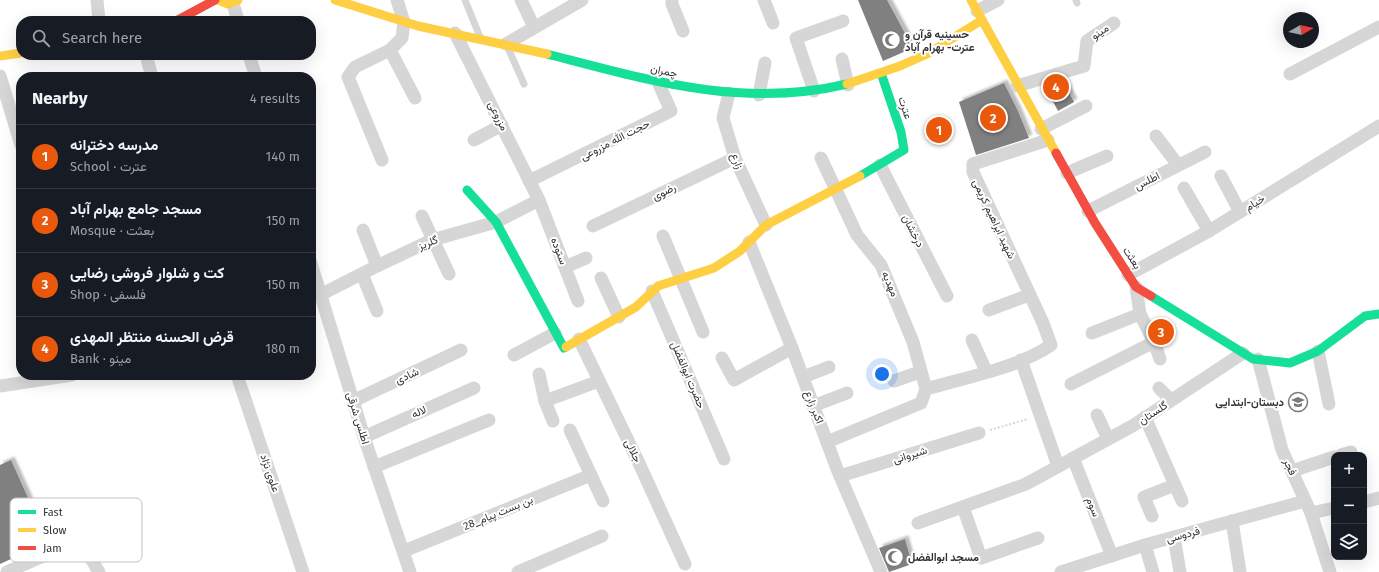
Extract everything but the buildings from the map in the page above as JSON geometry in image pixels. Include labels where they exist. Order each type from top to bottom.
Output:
[{"type":"street","points":[[97,0],[99,16]]},
{"type":"street","points":[[188,16],[215,0]]},
{"type":"street","points":[[218,0],[224,3],[235,2],[237,16]]},
{"type":"street","name":"چمران","points":[[335,0],[404,22],[506,44],[658,82],[700,90],[759,95],[814,91],[848,85],[881,73],[928,54],[977,10]]},
{"type":"street","points":[[382,160],[348,77],[355,67],[390,50],[402,38],[404,22],[397,0]]},
{"type":"street","points":[[521,0],[534,27]]},
{"type":"street","points":[[506,44],[582,0]]},
{"type":"street","points":[[672,0],[672,4],[683,31]]},
{"type":"street","points":[[764,0],[773,23]]},
{"type":"street","points":[[977,10],[998,0]]},
{"type":"street","name":"بعثت","points":[[977,10],[1017,86],[1088,211],[1136,287],[1253,359],[1290,363],[1318,351],[1365,316],[1379,314]]},
{"type":"street","points":[[814,91],[796,38],[843,21]]},
{"type":"street","name":"مینو","points":[[1017,86],[1084,66],[1087,41],[1114,23]]},
{"type":"street","points":[[1290,74],[1379,27]]},
{"type":"street","name":"مزروعی","points":[[455,33],[539,200]]},
{"type":"street","points":[[390,50],[415,98]]},
{"type":"street","points":[[0,56],[16,54]]},
{"type":"street","points":[[842,59],[848,85]]},
{"type":"street","points":[[147,60],[151,72]]},
{"type":"street","points":[[251,60],[254,72]]},
{"type":"street","points":[[759,95],[765,63]]},
{"type":"street","name":"عترت","points":[[880,165],[904,150],[901,132],[881,73]]},
{"type":"street","points":[[0,76],[16,129]]},
{"type":"street","name":"حجت الله مزروعی","points":[[530,181],[671,111],[658,82]]},
{"type":"street","name":"زارع","points":[[729,93],[723,118],[735,158],[766,225]]},
{"type":"street","points":[[1045,134],[1086,106]]},
{"type":"street","points":[[474,140],[502,125]]},
{"type":"street","name":"خیام","points":[[1128,275],[1209,231],[1379,126]]},
{"type":"street","name":"شهید ابراهیم کریمی","points":[[1021,360],[1042,351],[1051,345],[1030,295],[972,172],[972,164],[1045,134]]},
{"type":"street","points":[[1156,136],[1178,166]]},
{"type":"street","name":"اطلس","points":[[1088,211],[1205,152]]},
{"type":"street","points":[[1067,173],[1107,156]]},
{"type":"street","name":"رضوی","points":[[593,226],[735,158]]},
{"type":"street","name":"مهدیه","points":[[821,158],[857,235],[882,266],[913,342],[920,372],[926,389]]},
{"type":"street","points":[[467,190],[496,222],[564,348],[636,307],[658,286],[714,268],[740,251],[766,225],[880,165]]},
{"type":"street","name":"درخشان","points":[[880,165],[947,296]]},
{"type":"street","points":[[1221,176],[1240,212]]},
{"type":"street","points":[[1184,188],[1209,231]]},
{"type":"street","name":"گلریز","points":[[320,295],[432,240],[496,222],[539,200]]},
{"type":"street","name":"ستوده","points":[[539,200],[578,301]]},
{"type":"street","points":[[422,216],[449,274]]},
{"type":"street","points":[[363,230],[377,266]]},
{"type":"street","points":[[663,236],[702,332]]},
{"type":"street","name":"اکبر زارع","points":[[749,242],[792,348],[840,476],[881,572]]},
{"type":"street","points":[[565,267],[586,258]]},
{"type":"street","points":[[362,274],[377,311]]},
{"type":"street","points":[[602,278],[619,317]]},
{"type":"street","name":"اطلس شرقی","points":[[316,281],[364,437],[410,572]]},
{"type":"street","points":[[1136,287],[1140,314],[1154,342],[1160,359]]},
{"type":"street","name":"حضرت ابوالفضل","points":[[652,292],[724,459]]},
{"type":"street","points":[[989,310],[1030,295]]},
{"type":"street","points":[[1092,333],[1140,314]]},
{"type":"street","points":[[514,355],[555,333]]},
{"type":"street","name":"جلالی","points":[[579,339],[638,461],[685,564]]},
{"type":"street","points":[[972,340],[986,371]]},
{"type":"street","points":[[1071,384],[1154,342]]},
{"type":"street","points":[[722,358],[734,380],[792,348]]},
{"type":"street","name":"شادی","points":[[353,401],[461,350]]},
{"type":"street","points":[[1318,351],[1329,404]]},
{"type":"street","name":"گلستان","points":[[918,523],[1026,484],[1145,417],[1243,353]]},
{"type":"street","name":"فجر","points":[[1258,359],[1282,450],[1308,507],[1330,572]]},
{"type":"street","points":[[827,442],[921,403],[926,389],[1021,360],[1058,466]]},
{"type":"street","points":[[803,377],[829,367]]},
{"type":"street","points":[[894,381],[920,372]]},
{"type":"street","points":[[539,374],[545,401],[553,421]]},
{"type":"street","points":[[0,386],[39,380]]},
{"type":"street","name":"علوی نژاد","points":[[239,380],[303,572]]},
{"type":"street","points":[[545,401],[599,381]]},
{"type":"street","name":"لاله","points":[[364,437],[474,388]]},
{"type":"street","points":[[1159,388],[1172,400]]},
{"type":"street","points":[[814,406],[847,393]]},
{"type":"street","points":[[1097,415],[1108,439]]},
{"type":"street","points":[[1145,417],[1182,501]]},
{"type":"street","points":[[374,467],[489,420]]},
{"type":"street","points":[[570,430],[603,501]]},
{"type":"street","name":"شیروانی","points":[[840,476],[979,433]]},
{"type":"street","name":"سوم","points":[[1073,458],[1112,556]]},
{"type":"street","points":[[1292,471],[1331,458]]},
{"type":"street","name":"بن بست پیام_28","points":[[404,551],[591,475]]},
{"type":"street","points":[[1152,516],[1144,497],[1175,485]]},
{"type":"street","points":[[1367,501],[1379,498]]},
{"type":"street","points":[[964,507],[981,558],[1038,538]]},
{"type":"street","name":"فردوسی","points":[[1061,572],[1074,570],[1145,545],[1232,521],[1308,507],[1331,508]]},
{"type":"street","points":[[1232,521],[1240,572]]},
{"type":"street","points":[[518,572],[602,536]]},
{"type":"street","points":[[1174,537],[1180,572]]},
{"type":"street","points":[[1145,545],[1153,572]]},
{"type":"street","points":[[10,571],[30,562]]},
{"type":"street","points":[[93,562],[99,572]]},
{"type":"lane","points":[[464,0],[481,39]]},
{"type":"lane","points":[[506,44],[524,84]]},
{"type":"path","points":[[979,433],[1040,415]]},
{"type":"traffic: fast","points":[[547,54],[659,82],[733,92],[770,94],[808,91],[847,84]]},
{"type":"traffic: fast","points":[[860,176],[904,150],[901,132],[881,73]]},
{"type":"traffic: fast","points":[[467,190],[496,222],[564,348],[566,347]]},
{"type":"traffic: fast","points":[[1151,296],[1253,359],[1290,363],[1318,351],[1365,316],[1379,314]]},
{"type":"traffic: slow","points":[[218,0],[228,4],[238,0]]},
{"type":"traffic: slow","points":[[335,0],[418,26],[547,54]]},
{"type":"traffic: slow","points":[[971,0],[1056,153]]},
{"type":"traffic: slow","points":[[847,84],[900,66],[927,54],[982,20]]},
{"type":"traffic: slow","points":[[0,56],[16,54]]},
{"type":"traffic: slow","points":[[566,347],[636,307],[658,286],[714,268],[740,251],[766,225],[860,176]]},
{"type":"traffic: jam","points":[[185,16],[215,0]]},
{"type":"traffic: jam","points":[[1056,153],[1095,223],[1136,287],[1151,296]]},
{"type":"place","name":"حسینیه قرآن و عترت- بهرام آباد","points":[[891,40]]},
{"type":"place","name":"قرض الحسنه منتظر المهدی","points":[[1056,87]]},
{"type":"place","name":"مسجد جامع بهرام آباد","points":[[993,118]]},
{"type":"place","name":"مدرسه دخترانه","points":[[939,130]]},
{"type":"place","name":"کت و شلوار فروشی رضایی","points":[[1161,332]]},
{"type":"place","name":"دبستان-ابتدایی","points":[[1298,402]]},
{"type":"place","name":"مسجد ابوالفضل","points":[[894,557]]}]
